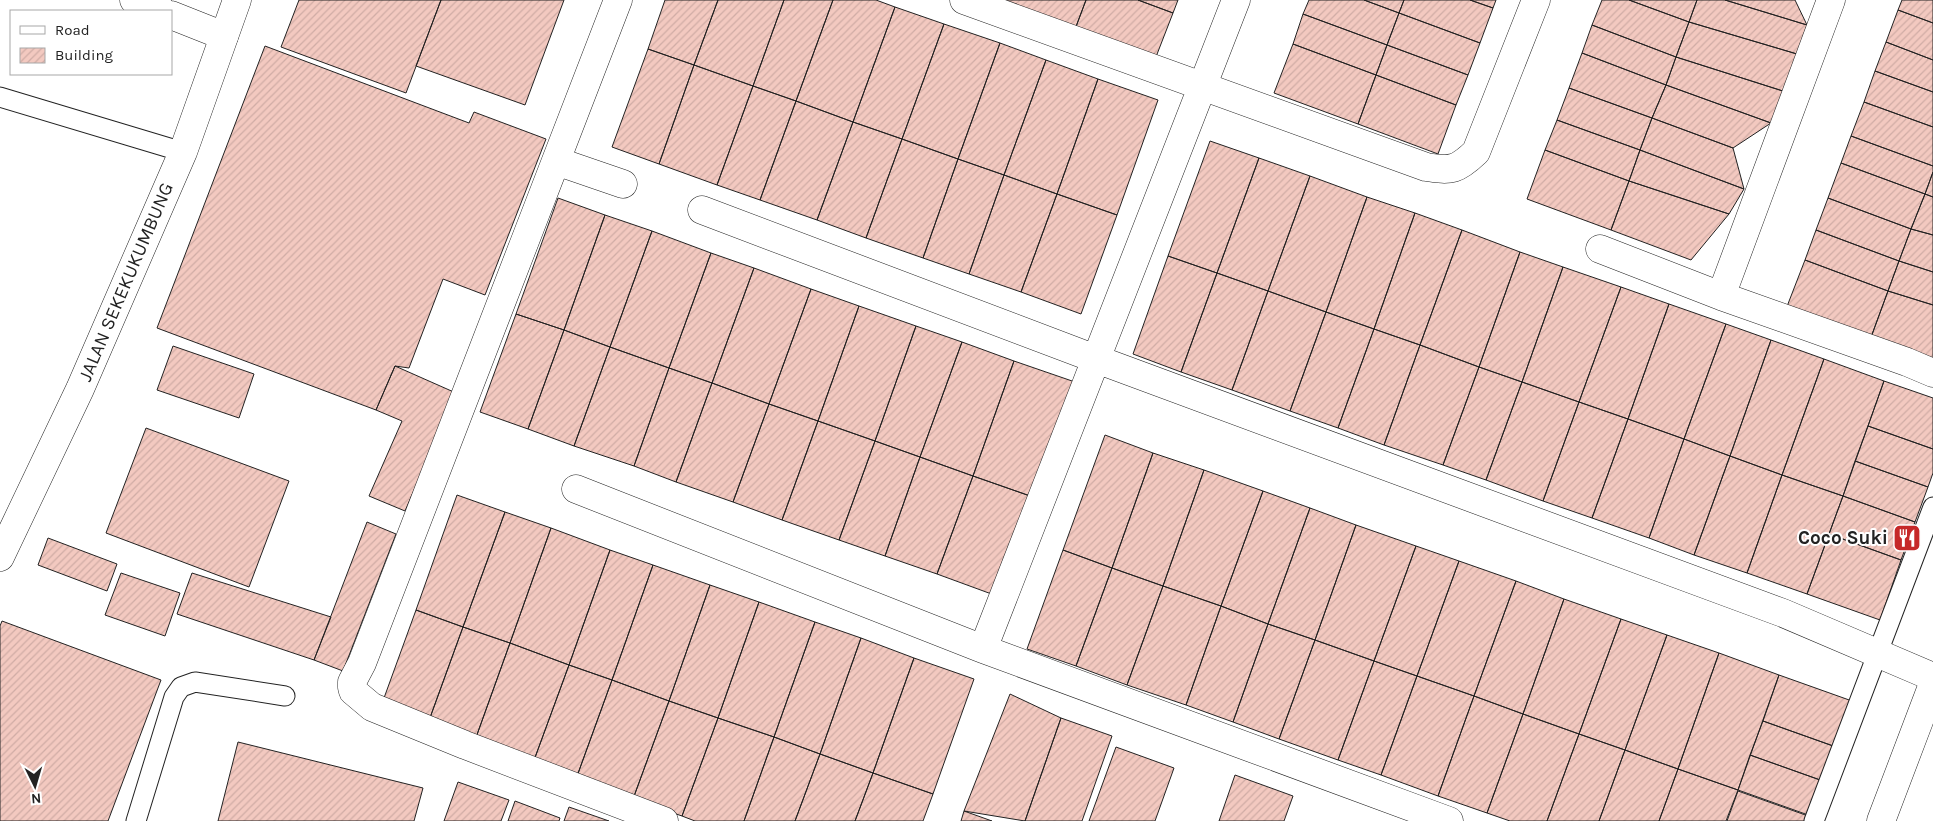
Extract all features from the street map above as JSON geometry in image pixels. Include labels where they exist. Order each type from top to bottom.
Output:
[{"type":"street","points":[[134,0],[159,10]]},
{"type":"street","name":"JALAN SEKEKUKUMBUNG","points":[[0,557],[80,389],[182,152],[236,0]]},
{"type":"street","points":[[618,0],[369,644],[352,682],[352,687],[353,691],[372,707],[664,821]]},
{"type":"street","points":[[964,0],[1426,167],[1447,170],[1463,164],[1476,152],[1536,0]]},
{"type":"street","points":[[983,649],[1236,0]]},
{"type":"street","points":[[1721,296],[1831,0]]},
{"type":"street","points":[[172,15],[224,36]]},
{"type":"street","points":[[556,161],[623,184]]},
{"type":"street","points":[[702,210],[1096,359],[1783,613],[1933,678]]},
{"type":"street","points":[[1600,248],[1721,296],[1933,373]]},
{"type":"street","points":[[576,489],[983,649],[1449,821]]},
{"type":"street","points":[[1880,821],[1933,684]]},
{"type":"lane","points":[[0,97],[182,152]]},
{"type":"lane","points":[[1814,821],[1933,507]]},
{"type":"lane","points":[[136,821],[174,697],[181,687],[195,682],[285,696]]},
{"type":"building","points":[[299,0],[441,0],[406,93],[281,47]]},
{"type":"building","points":[[441,0],[564,0],[525,105],[416,66]]},
{"type":"building","points":[[665,0],[718,0],[694,65],[648,49]]},
{"type":"building","points":[[718,0],[784,0],[753,86],[694,65]]},
{"type":"building","points":[[784,0],[833,0],[796,101],[753,86]]},
{"type":"building","points":[[833,0],[876,0],[895,7],[853,122],[796,101]]},
{"type":"building","points":[[991,0],[1086,0],[1074,32]]},
{"type":"building","points":[[1086,0],[1138,0],[1173,13],[1154,62],[1074,32]]},
{"type":"building","points":[[1138,0],[1178,0],[1173,13]]},
{"type":"building","points":[[1309,0],[1364,0],[1399,13],[1387,45],[1303,14]]},
{"type":"building","points":[[1364,0],[1404,0],[1399,13]]},
{"type":"building","points":[[1404,0],[1470,0],[1493,8],[1480,43],[1399,13]]},
{"type":"building","points":[[1470,0],[1496,0],[1493,8]]},
{"type":"building","points":[[1602,0],[1629,0],[1689,22],[1676,57],[1592,25]]},
{"type":"building","points":[[1629,0],[1697,0],[1689,22]]},
{"type":"building","points":[[1697,0],[1725,0],[1807,25],[1797,54],[1689,22]]},
{"type":"building","points":[[1725,0],[1795,0],[1807,25]]},
{"type":"building","points":[[1902,0],[1933,0],[1933,23],[1898,10]]},
{"type":"building","points":[[895,7],[944,24],[902,139],[853,122]]},
{"type":"building","points":[[1898,10],[1933,23],[1933,60],[1886,42]]},
{"type":"building","points":[[1399,13],[1480,43],[1468,75],[1387,45]]},
{"type":"building","points":[[1303,14],[1387,45],[1376,75],[1293,44]]},
{"type":"building","points":[[1689,22],[1797,54],[1786,92],[1676,57]]},
{"type":"building","points":[[944,24],[1000,43],[958,159],[902,139]]},
{"type":"building","points":[[1592,25],[1676,57],[1666,85],[1582,53]]},
{"type":"building","points":[[1886,42],[1933,60],[1933,92],[1875,71]]},
{"type":"building","points":[[1000,43],[1046,60],[1004,175],[958,159]]},
{"type":"building","points":[[1293,44],[1376,75],[1358,124],[1274,93]]},
{"type":"building","points":[[1387,45],[1468,75],[1456,105],[1376,75]]},
{"type":"building","points":[[265,46],[469,123],[474,112],[546,139],[485,295],[443,279],[409,368],[395,366],[376,410],[157,328]]},
{"type":"building","points":[[648,49],[694,65],[659,164],[612,147]]},
{"type":"building","points":[[1582,53],[1666,85],[1652,118],[1569,88]]},
{"type":"building","points":[[1676,57],[1786,92],[1771,123],[1666,85]]},
{"type":"building","points":[[1046,60],[1098,79],[1057,194],[1004,175]]},
{"type":"building","points":[[694,65],[753,86],[717,185],[659,164]]},
{"type":"building","points":[[1875,71],[1933,92],[1933,127],[1864,102]]},
{"type":"building","points":[[1376,75],[1456,105],[1438,154],[1358,124]]},
{"type":"building","points":[[1098,79],[1158,100],[1117,215],[1057,194]]},
{"type":"building","points":[[1666,85],[1771,123],[1733,148],[1652,118]]},
{"type":"building","points":[[753,86],[796,101],[760,200],[717,185]]},
{"type":"building","points":[[1569,88],[1652,118],[1640,150],[1557,120]]},
{"type":"building","points":[[796,101],[853,122],[817,220],[760,200]]},
{"type":"building","points":[[1864,102],[1933,127],[1933,166],[1851,136]]},
{"type":"building","points":[[1652,118],[1733,148],[1744,189],[1640,150]]},
{"type":"building","points":[[1557,120],[1640,150],[1629,181],[1545,150]]},
{"type":"building","points":[[853,122],[902,139],[866,238],[817,220]]},
{"type":"building","points":[[1851,136],[1933,166],[1933,172],[1925,194],[1841,163]]},
{"type":"building","points":[[902,139],[958,159],[923,258],[866,238]]},
{"type":"building","points":[[1210,141],[1259,158],[1217,273],[1168,256]]},
{"type":"building","points":[[1545,150],[1629,181],[1611,230],[1527,199]]},
{"type":"building","points":[[1640,150],[1744,189],[1729,214],[1629,181]]},
{"type":"building","points":[[1259,158],[1310,176],[1268,291],[1217,273]]},
{"type":"building","points":[[958,159],[1004,175],[969,274],[923,258]]},
{"type":"building","points":[[1841,163],[1925,194],[1911,229],[1828,198]]},
{"type":"building","points":[[1933,172],[1933,197],[1925,194]]},
{"type":"building","points":[[1004,175],[1057,194],[1021,292],[969,274]]},
{"type":"building","points":[[1310,176],[1367,197],[1326,312],[1268,291]]},
{"type":"building","points":[[1629,181],[1729,214],[1691,260],[1611,230]]},
{"type":"building","points":[[1057,194],[1117,215],[1081,314],[1021,292]]},
{"type":"building","points":[[1925,194],[1933,197],[1933,235],[1911,229]]},
{"type":"building","points":[[1367,197],[1415,213],[1374,329],[1326,312]]},
{"type":"building","points":[[558,198],[605,215],[564,330],[516,314]]},
{"type":"building","points":[[1828,198],[1911,229],[1899,261],[1816,230]]},
{"type":"building","points":[[1415,213],[1462,230],[1420,345],[1374,329]]},
{"type":"building","points":[[605,215],[652,231],[610,347],[564,330]]},
{"type":"building","points":[[1911,229],[1933,235],[1933,272],[1899,261]]},
{"type":"building","points":[[1462,230],[1520,252],[1479,367],[1420,345]]},
{"type":"building","points":[[1816,230],[1899,261],[1888,291],[1805,260]]},
{"type":"building","points":[[652,231],[711,253],[669,368],[610,347]]},
{"type":"building","points":[[1520,252],[1563,267],[1522,382],[1479,367]]},
{"type":"building","points":[[711,253],[754,268],[712,383],[669,368]]},
{"type":"building","points":[[1168,256],[1217,273],[1181,372],[1133,354]]},
{"type":"building","points":[[1805,260],[1888,291],[1870,340],[1786,309]]},
{"type":"building","points":[[1899,261],[1933,272],[1933,305],[1888,291]]},
{"type":"building","points":[[1563,267],[1621,287],[1579,402],[1522,382]]},
{"type":"building","points":[[754,268],[811,289],[769,404],[712,383]]},
{"type":"building","points":[[1217,273],[1268,291],[1232,390],[1181,372]]},
{"type":"building","points":[[1621,287],[1669,304],[1628,419],[1579,402]]},
{"type":"building","points":[[811,289],[859,306],[818,421],[769,404]]},
{"type":"building","points":[[1268,291],[1326,312],[1290,411],[1232,390]]},
{"type":"building","points":[[1888,291],[1933,305],[1933,364],[1870,340]]},
{"type":"building","points":[[1669,304],[1726,324],[1684,439],[1628,419]]},
{"type":"building","points":[[859,306],[916,326],[875,441],[818,421]]},
{"type":"building","points":[[1326,312],[1374,329],[1338,428],[1290,411]]},
{"type":"building","points":[[516,314],[564,330],[528,429],[480,412]]},
{"type":"building","points":[[1726,324],[1771,340],[1730,456],[1684,439]]},
{"type":"building","points":[[916,326],[962,342],[920,457],[875,441]]},
{"type":"building","points":[[1374,329],[1420,345],[1384,445],[1338,428]]},
{"type":"building","points":[[564,330],[610,347],[574,446],[528,429]]},
{"type":"building","points":[[1771,340],[1824,359],[1782,475],[1730,456]]},
{"type":"building","points":[[962,342],[1014,361],[973,476],[920,457]]},
{"type":"building","points":[[1420,345],[1479,367],[1443,465],[1384,445]]},
{"type":"building","points":[[173,346],[254,374],[239,418],[157,390]]},
{"type":"building","points":[[610,347],[669,368],[634,466],[574,446]]},
{"type":"building","points":[[1824,359],[1884,381],[1843,496],[1782,475]]},
{"type":"building","points":[[1014,361],[1075,382],[1033,497],[973,476]]},
{"type":"building","points":[[395,366],[456,393],[405,511],[369,496],[402,421],[376,410]]},
{"type":"building","points":[[1479,367],[1522,382],[1486,480],[1443,465]]},
{"type":"building","points":[[669,368],[712,383],[676,482],[634,466]]},
{"type":"building","points":[[1884,381],[1933,398],[1933,449],[1868,426]]},
{"type":"building","points":[[1522,382],[1579,402],[1543,501],[1486,480]]},
{"type":"building","points":[[712,383],[769,404],[733,502],[676,482]]},
{"type":"building","points":[[1579,402],[1628,419],[1592,518],[1543,501]]},
{"type":"building","points":[[769,404],[818,421],[782,520],[733,502]]},
{"type":"building","points":[[1628,419],[1684,439],[1649,538],[1592,518]]},
{"type":"building","points":[[818,421],[875,441],[839,540],[782,520]]},
{"type":"building","points":[[1868,426],[1933,449],[1933,473],[1928,487],[1855,461]]},
{"type":"building","points":[[146,428],[289,481],[249,587],[106,533]]},
{"type":"building","points":[[1105,435],[1153,453],[1112,568],[1063,550]]},
{"type":"building","points":[[1684,439],[1730,456],[1694,555],[1649,538]]},
{"type":"building","points":[[875,441],[920,457],[885,556],[839,540]]},
{"type":"building","points":[[1153,453],[1204,470],[1163,586],[1112,568]]},
{"type":"building","points":[[1730,456],[1782,475],[1747,573],[1694,555]]},
{"type":"building","points":[[920,457],[973,476],[937,574],[885,556]]},
{"type":"building","points":[[1855,461],[1928,487],[1915,522],[1843,496]]},
{"type":"building","points":[[1204,470],[1263,491],[1221,606],[1163,586]]},
{"type":"building","points":[[1782,475],[1843,496],[1807,594],[1747,573]]},
{"type":"building","points":[[973,476],[1033,497],[997,596],[937,574]]},
{"type":"building","points":[[1263,491],[1310,508],[1268,624],[1221,606]]},
{"type":"building","points":[[457,495],[505,512],[463,627],[416,610]]},
{"type":"building","points":[[1843,496],[1915,522],[1901,560],[1829,534]]},
{"type":"building","points":[[1310,508],[1356,525],[1315,640],[1268,624]]},
{"type":"building","points":[[505,512],[551,528],[510,643],[463,627]]},
{"type":"building","points":[[367,522],[396,534],[343,671],[314,660]]},
{"type":"building","points":[[1356,525],[1416,546],[1374,661],[1315,640]]},
{"type":"building","points":[[551,528],[610,550],[569,665],[510,643]]},
{"type":"building","points":[[1829,534],[1901,560],[1880,620],[1807,594]]},
{"type":"building","points":[[48,538],[117,564],[107,591],[38,565]]},
{"type":"building","points":[[1416,546],[1459,561],[1417,676],[1374,661]]},
{"type":"building","points":[[610,550],[653,565],[612,680],[569,665]]},
{"type":"building","points":[[1063,550],[1112,568],[1076,666],[1027,649]]},
{"type":"building","points":[[1459,561],[1516,581],[1474,696],[1417,676]]},
{"type":"building","points":[[653,565],[710,585],[669,701],[612,680]]},
{"type":"building","points":[[1112,568],[1163,586],[1127,685],[1076,666]]},
{"type":"building","points":[[121,573],[180,593],[165,636],[105,615]]},
{"type":"building","points":[[192,573],[331,617],[314,660],[177,614]]},
{"type":"building","points":[[1516,581],[1564,599],[1523,714],[1474,696]]},
{"type":"building","points":[[710,585],[759,602],[718,718],[669,701]]},
{"type":"building","points":[[1163,586],[1221,606],[1186,705],[1127,685]]},
{"type":"building","points":[[1564,599],[1621,619],[1579,734],[1523,714]]},
{"type":"building","points":[[759,602],[815,622],[774,737],[718,718]]},
{"type":"building","points":[[1221,606],[1268,624],[1233,722],[1186,705]]},
{"type":"building","points":[[416,610],[463,627],[427,726],[380,709]]},
{"type":"building","points":[[1621,619],[1667,635],[1625,750],[1579,734]]},
{"type":"building","points":[[2,621],[161,680],[108,821],[0,821],[0,626]]},
{"type":"building","points":[[815,622],[861,638],[820,754],[774,737]]},
{"type":"building","points":[[1268,624],[1315,640],[1279,739],[1233,722]]},
{"type":"building","points":[[463,627],[510,643],[474,743],[427,726]]},
{"type":"building","points":[[1667,635],[1719,653],[1678,769],[1625,750]]},
{"type":"building","points":[[861,638],[914,658],[873,773],[820,754]]},
{"type":"building","points":[[1315,640],[1374,661],[1338,760],[1279,739]]},
{"type":"building","points":[[510,643],[569,665],[533,763],[474,743]]},
{"type":"building","points":[[1719,653],[1779,675],[1738,790],[1678,769]]},
{"type":"building","points":[[914,658],[974,679],[933,794],[873,773]]},
{"type":"building","points":[[1374,661],[1417,676],[1381,775],[1338,760]]},
{"type":"building","points":[[569,665],[612,680],[576,779],[533,763]]},
{"type":"building","points":[[1779,675],[1852,701],[1836,747],[1763,721]]},
{"type":"building","points":[[1417,676],[1474,696],[1438,796],[1381,775]]},
{"type":"building","points":[[612,680],[669,701],[633,799],[576,779]]},
{"type":"building","points":[[1010,694],[1061,718],[1025,821],[964,811]]},
{"type":"building","points":[[1474,696],[1523,714],[1487,813],[1438,796]]},
{"type":"building","points":[[669,701],[718,718],[682,816],[633,799]]},
{"type":"building","points":[[1523,714],[1579,734],[1547,821],[1510,821],[1487,813]]},
{"type":"building","points":[[718,718],[774,737],[744,821],[695,821],[682,816]]},
{"type":"building","points":[[1061,718],[1112,736],[1082,821],[1025,821]]},
{"type":"building","points":[[1763,721],[1836,747],[1823,781],[1750,755]]},
{"type":"building","points":[[1579,734],[1625,750],[1599,821],[1547,821]]},
{"type":"building","points":[[774,737],[820,754],[795,821],[744,821]]},
{"type":"building","points":[[238,742],[423,788],[414,821],[218,821]]},
{"type":"building","points":[[1116,747],[1174,768],[1155,821],[1089,821]]},
{"type":"building","points":[[1625,750],[1678,769],[1659,821],[1599,821]]},
{"type":"building","points":[[820,754],[873,773],[855,821],[795,821]]},
{"type":"building","points":[[1750,755],[1823,781],[1811,816],[1738,790]]},
{"type":"building","points":[[1678,769],[1738,790],[1726,821],[1659,821]]},
{"type":"building","points":[[873,773],[933,794],[923,821],[855,821]]},
{"type":"building","points":[[1235,775],[1293,796],[1284,821],[1219,821]]},
{"type":"building","points":[[458,782],[509,800],[501,821],[444,821]]},
{"type":"building","points":[[1738,791],[1811,817],[1809,821],[1727,821]]},
{"type":"building","points":[[515,801],[560,818],[559,821],[508,821]]},
{"type":"building","points":[[569,807],[609,821],[564,821]]},
{"type":"building","points":[[964,811],[992,821],[961,821]]},
{"type":"place","name":"Coco Suki","points":[[1907,538]]}]
